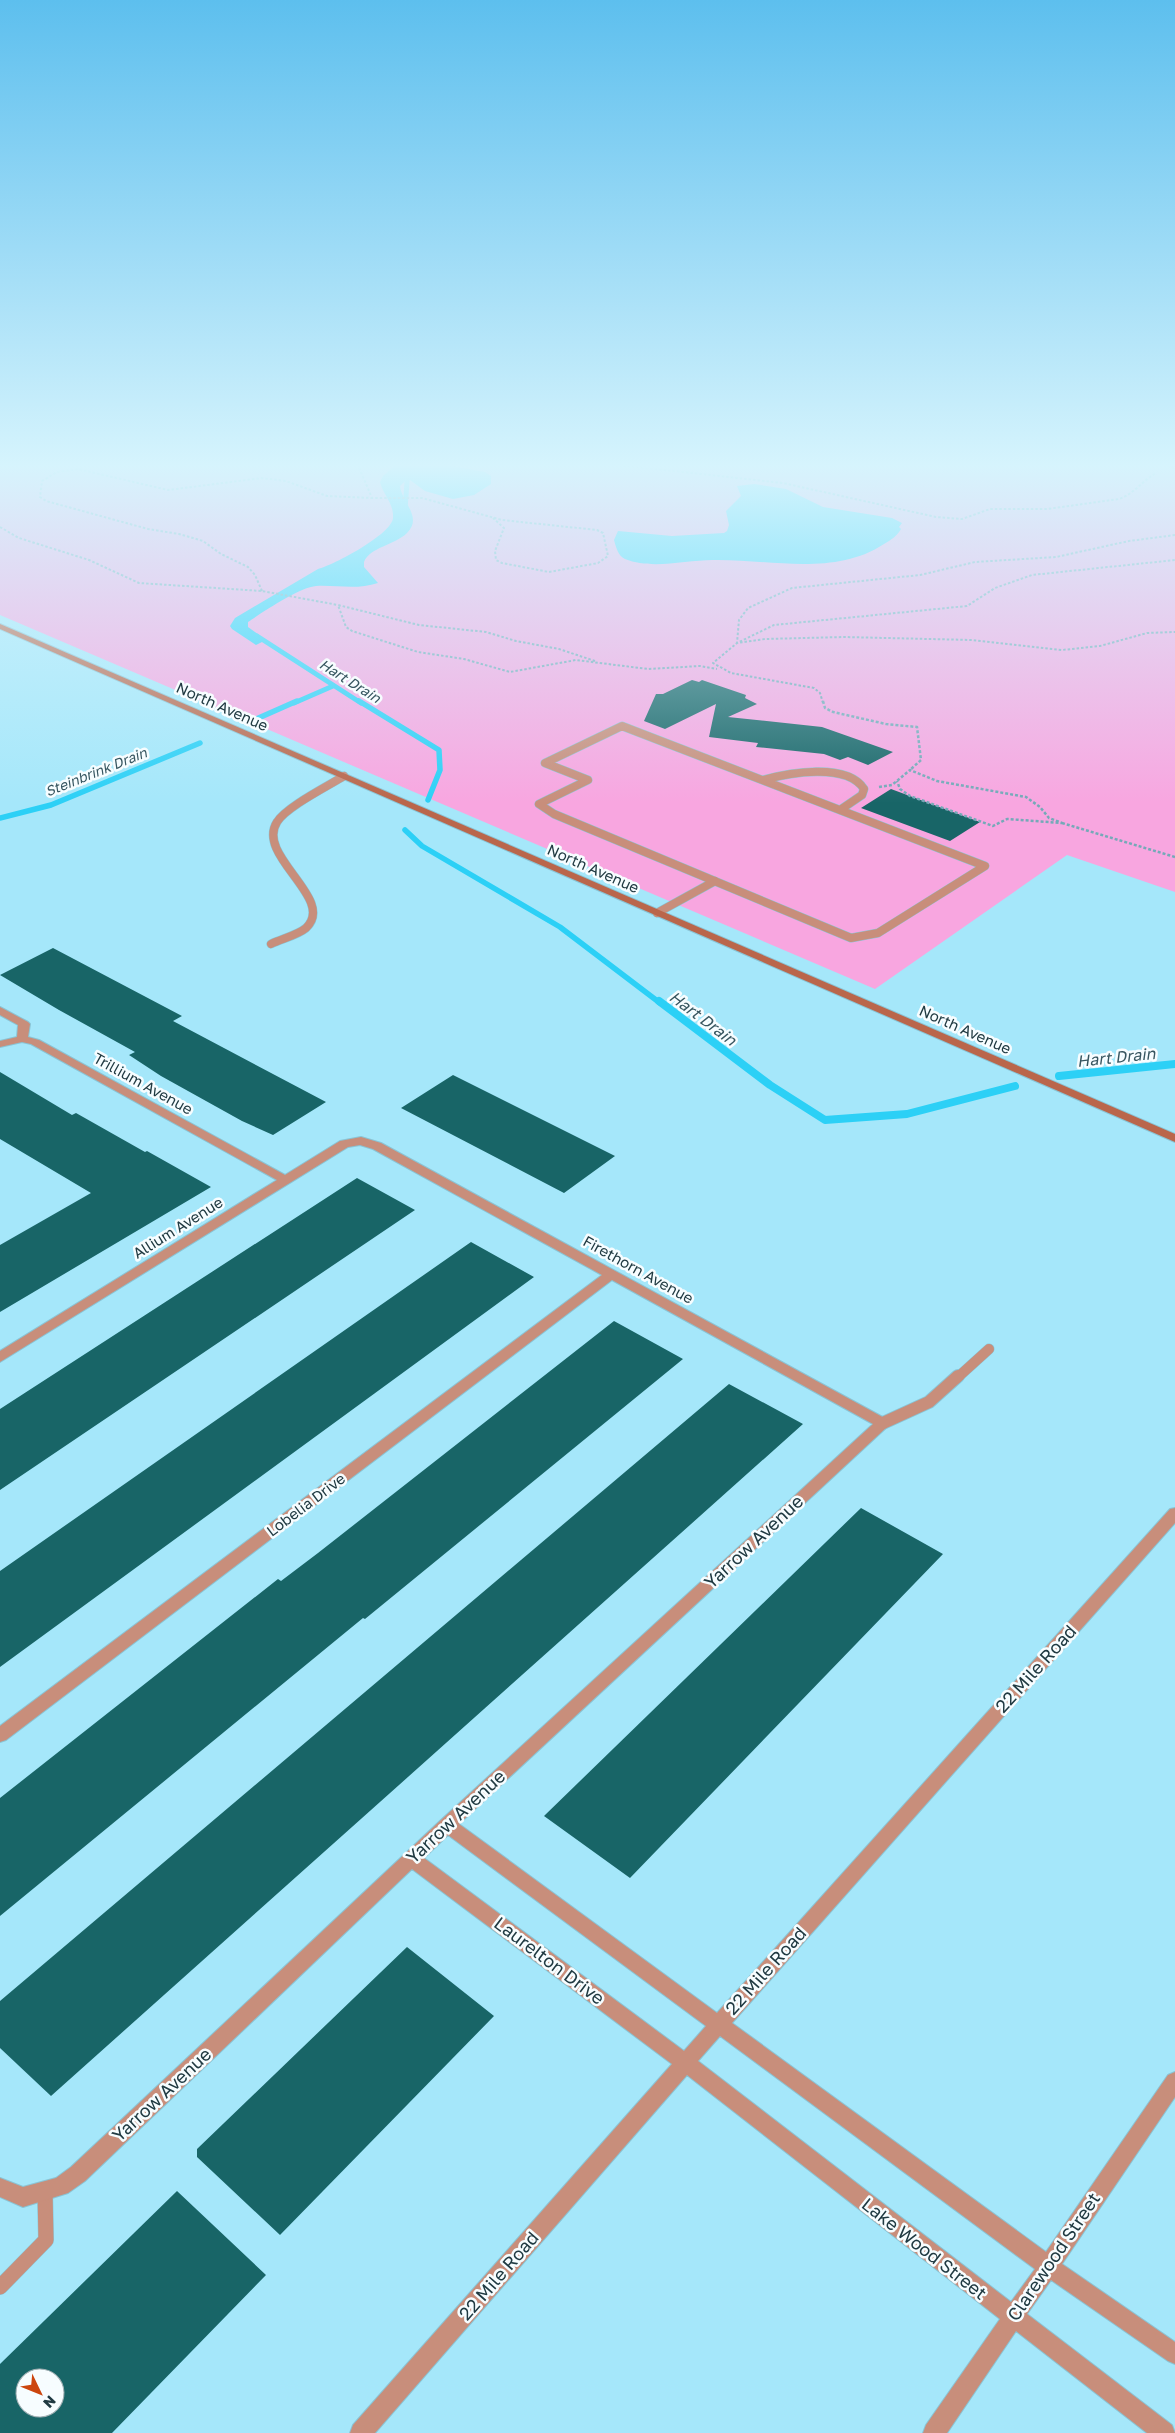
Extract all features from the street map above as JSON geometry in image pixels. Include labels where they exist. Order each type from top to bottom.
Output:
[{"type":"street","name":"North Avenue","points":[[0,626],[1175,1138]]},
{"type":"street","points":[[0,1010],[24,1024],[22,1039],[0,1044]]},
{"type":"street","name":"Trillium Avenue","points":[[22,1039],[35,1042],[285,1180]]},
{"type":"street","name":"Allium Avenue","points":[[0,1357],[344,1144],[361,1141],[377,1146]]},
{"type":"street","name":"Firethorn Avenue","points":[[377,1146],[883,1423]]},
{"type":"street","name":"Lobelia Drive","points":[[0,1735],[611,1274]]},
{"type":"street","name":"Yarrow Avenue","points":[[0,2187],[23,2197],[61,2186],[78,2174],[447,1825],[883,1423]]},
{"type":"street","name":"22 Mile Road","points":[[361,2433],[720,2024],[1175,1513]]},
{"type":"street","points":[[447,1825],[1048,2266],[1175,2354]]},
{"type":"street","name":"Laurelton Drive","points":[[412,1859],[686,2063]]},
{"type":"street","name":"Lake Wood Street","points":[[686,2063],[1164,2433]]},
{"type":"street","name":"Clarewood Street","points":[[934,2433],[1175,2081]]},
{"type":"lane","points":[[622,726],[840,810],[985,866],[878,933],[851,938],[554,814],[539,804],[588,780],[545,763],[622,726]]},
{"type":"lane","points":[[762,780],[791,772],[819,770],[857,781],[864,790],[862,795],[840,810]]},
{"type":"lane","points":[[271,944],[306,928],[312,918],[311,898],[283,862],[274,841],[276,823],[284,814],[344,776]]},
{"type":"lane","points":[[657,913],[715,881]]},
{"type":"lane","points":[[883,1423],[929,1402],[989,1349]]},
{"type":"lane","points":[[0,2287],[46,2240],[45,2191]]},
{"type":"path","points":[[123,576],[139,583],[262,591],[338,605],[419,625],[479,630],[516,642],[559,649],[595,661]]},
{"type":"path","points":[[255,576],[262,591]]},
{"type":"path","points":[[737,643],[739,620],[748,608],[792,588],[915,576]]},
{"type":"path","points":[[718,669],[713,663],[737,643],[764,628],[774,625],[967,606],[976,602],[995,588],[1030,576]]},
{"type":"path","points":[[338,605],[346,626],[352,631],[418,652],[472,661],[498,670],[522,671],[566,660],[595,661],[648,669],[700,666],[750,678],[810,686],[818,690],[823,706],[833,712],[886,724],[917,728],[921,760],[892,785],[882,785],[862,795]]},
{"type":"path","points":[[737,643],[765,639],[839,638],[972,640],[1062,650],[1100,646],[1147,633],[1175,632]]},
{"type":"path","points":[[910,770],[937,781],[1026,797],[1040,807],[1049,818],[1175,857]]},
{"type":"path","points":[[896,781],[900,789],[910,796],[993,826],[1007,819],[1062,823]]},
{"type":"shaded area","points":[[0,576],[1175,576],[1175,892],[1067,855],[875,989],[0,615]]},
{"type":"water","points":[[307,576],[371,576],[378,583],[355,587],[316,586],[291,595],[248,622],[248,627],[266,640],[256,645],[232,629],[230,626],[235,618]]},
{"type":"building","points":[[692,680],[699,682],[702,680],[746,695],[745,698],[757,704],[728,717],[822,727],[893,752],[868,765],[848,757],[840,760],[824,754],[756,747],[758,743],[709,737],[716,704],[665,729],[644,721],[656,694],[663,694]]},
{"type":"building","points":[[891,789],[980,822],[950,841],[861,808]]},
{"type":"building","points":[[53,948],[182,1016],[173,1021],[326,1102],[273,1135],[242,1121],[161,1076],[129,1055],[135,1052],[0,975]]},
{"type":"building","points":[[0,1072],[72,1115],[76,1113],[211,1187],[0,1312],[0,1245],[91,1193],[0,1139]]},
{"type":"building","points":[[453,1075],[615,1156],[564,1193],[401,1108]]},
{"type":"building","points":[[357,1178],[415,1210],[0,1490],[0,1409]]},
{"type":"building","points":[[471,1242],[534,1277],[0,1667],[0,1571]]},
{"type":"building","points":[[614,1321],[683,1359],[365,1619],[363,1618],[0,1916],[0,1798],[278,1579],[281,1581],[318,1553]]},
{"type":"building","points":[[729,1384],[803,1424],[51,2096],[0,2048],[0,2001]]},
{"type":"building","points":[[861,1508],[943,1554],[630,1878],[544,1816]]},
{"type":"building","points":[[407,1947],[494,2016],[280,2235],[197,2157],[197,2149]]},
{"type":"building","points":[[177,2191],[266,2275],[112,2433],[0,2433],[0,2364]]},
{"type":"waterway","name":"Hart Drain","points":[[257,636],[361,703]]},
{"type":"waterway","name":"Steinbrink Drain","points":[[294,703],[333,686]]},
{"type":"waterway","name":"Steinbrink Drain","points":[[247,723],[297,701]]},
{"type":"waterway","name":"Hart Drain","points":[[359,701],[439,750],[440,770],[428,800]]},
{"type":"waterway","name":"Steinbrink Drain","points":[[0,818],[51,805],[200,743]]},
{"type":"waterway","name":"Hart Drain","points":[[405,830],[422,846],[560,927],[660,1003]]},
{"type":"waterway","name":"Hart Drain","points":[[659,1001],[770,1085],[825,1120],[907,1114],[1015,1086]]},
{"type":"waterway","name":"Hart Drain","points":[[1059,1076],[1175,1064]]}]
